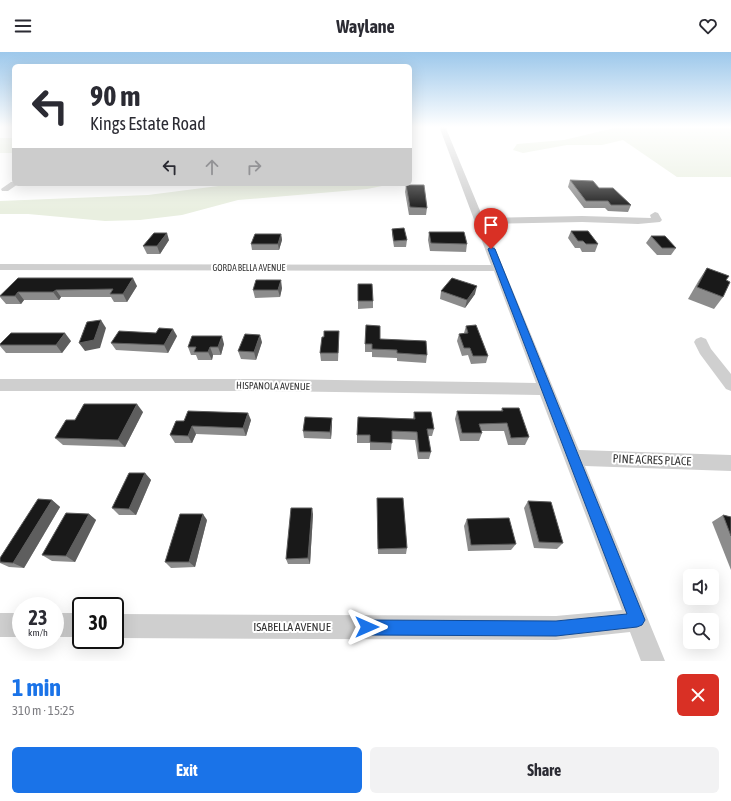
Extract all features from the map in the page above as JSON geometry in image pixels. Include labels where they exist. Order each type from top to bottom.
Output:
[{"type":"street","points":[[453,154],[653,661]]},
{"type":"street","points":[[5,189],[12,185]]},
{"type":"street","points":[[480,221],[502,222],[584,219],[643,222],[657,220],[655,215]]},
{"type":"street","name":"GORDA BELLA AVENUE","points":[[0,267],[498,268]]},
{"type":"street","points":[[701,342],[705,351],[731,385]]},
{"type":"street","name":"HISPANOLA AVENUE","points":[[0,385],[266,385],[546,389]]},
{"type":"street","name":"PINE ACRES PLACE","points":[[573,458],[731,463]]},
{"type":"street","name":"ISABELLA AVENUE","points":[[124,626],[556,628],[637,620]]},
{"type":"street","points":[[0,625],[12,625]]},
{"type":"green space","points":[[644,154],[731,154],[731,177],[677,177]]},
{"type":"green space","points":[[218,186],[382,186],[367,189],[238,200],[182,215],[140,220],[105,221],[28,214],[0,214],[0,201],[148,195]]},
{"type":"building","points":[[570,180],[593,181],[599,188],[613,188],[631,205],[611,205],[608,201],[586,201]]},
{"type":"building","points":[[424,185],[427,208],[410,207],[406,186]]},
{"type":"building","points":[[404,228],[407,240],[394,241],[392,229]]},
{"type":"building","points":[[571,231],[588,231],[598,244],[586,244],[583,241],[578,241]]},
{"type":"building","points":[[429,232],[464,232],[467,244],[431,243]]},
{"type":"building","points":[[154,233],[167,233],[157,246],[143,246]]},
{"type":"building","points":[[255,234],[281,234],[278,244],[251,244]]},
{"type":"building","points":[[651,236],[665,236],[676,248],[662,248]]},
{"type":"building","points":[[707,268],[729,276],[726,280],[730,282],[723,297],[697,287]]},
{"type":"building","points":[[18,278],[133,278],[123,294],[110,294],[113,289],[18,292],[15,296],[0,296]]},
{"type":"building","points":[[452,278],[477,286],[467,300],[441,291]]},
{"type":"building","points":[[256,280],[281,280],[278,290],[253,290]]},
{"type":"building","points":[[358,284],[372,284],[373,301],[358,301]]},
{"type":"building","points":[[101,320],[94,340],[79,343],[87,322]]},
{"type":"building","points":[[366,325],[380,326],[380,339],[426,341],[427,355],[397,353],[397,350],[372,349],[372,344],[365,344]]},
{"type":"building","points":[[476,325],[488,356],[473,356],[470,348],[464,348],[459,334],[468,333],[466,326]]},
{"type":"building","points":[[159,328],[173,329],[164,345],[111,343],[119,331],[156,333]]},
{"type":"building","points":[[324,331],[339,331],[338,353],[320,353]]},
{"type":"building","points":[[11,333],[65,333],[56,345],[0,345]]},
{"type":"building","points":[[245,334],[260,335],[254,352],[238,351]]},
{"type":"building","points":[[192,336],[222,336],[218,347],[210,347],[208,352],[194,352],[196,347],[188,347]]},
{"type":"building","points":[[84,404],[137,404],[118,440],[55,438],[66,420],[75,420]]},
{"type":"building","points":[[502,408],[519,408],[529,437],[511,438],[507,423],[479,424],[482,433],[462,433],[457,411],[503,411]]},
{"type":"building","points":[[188,411],[248,413],[243,428],[192,426],[188,436],[170,435],[176,421],[184,421]]},
{"type":"building","points":[[414,412],[431,412],[434,429],[427,429],[431,452],[419,452],[417,432],[392,431],[392,443],[370,442],[370,435],[357,435],[358,417],[415,419]]},
{"type":"building","points":[[305,417],[332,418],[330,432],[303,431]]},
{"type":"building","points":[[129,473],[145,473],[129,509],[112,508]]},
{"type":"building","points":[[377,498],[403,498],[407,548],[378,549]]},
{"type":"building","points":[[38,499],[52,500],[13,563],[0,562],[0,558]]},
{"type":"building","points":[[528,501],[551,502],[563,543],[539,542]]},
{"type":"building","points":[[291,508],[312,508],[308,558],[286,559]]},
{"type":"building","points":[[66,513],[89,514],[66,556],[42,555]]},
{"type":"building","points":[[180,514],[203,514],[189,562],[165,562]]},
{"type":"building","points":[[723,515],[731,517],[731,536]]},
{"type":"building","points":[[509,518],[516,544],[471,545],[467,519]]},
{"type":"route","points":[[367,627],[556,628],[637,620],[491,249]]}]
